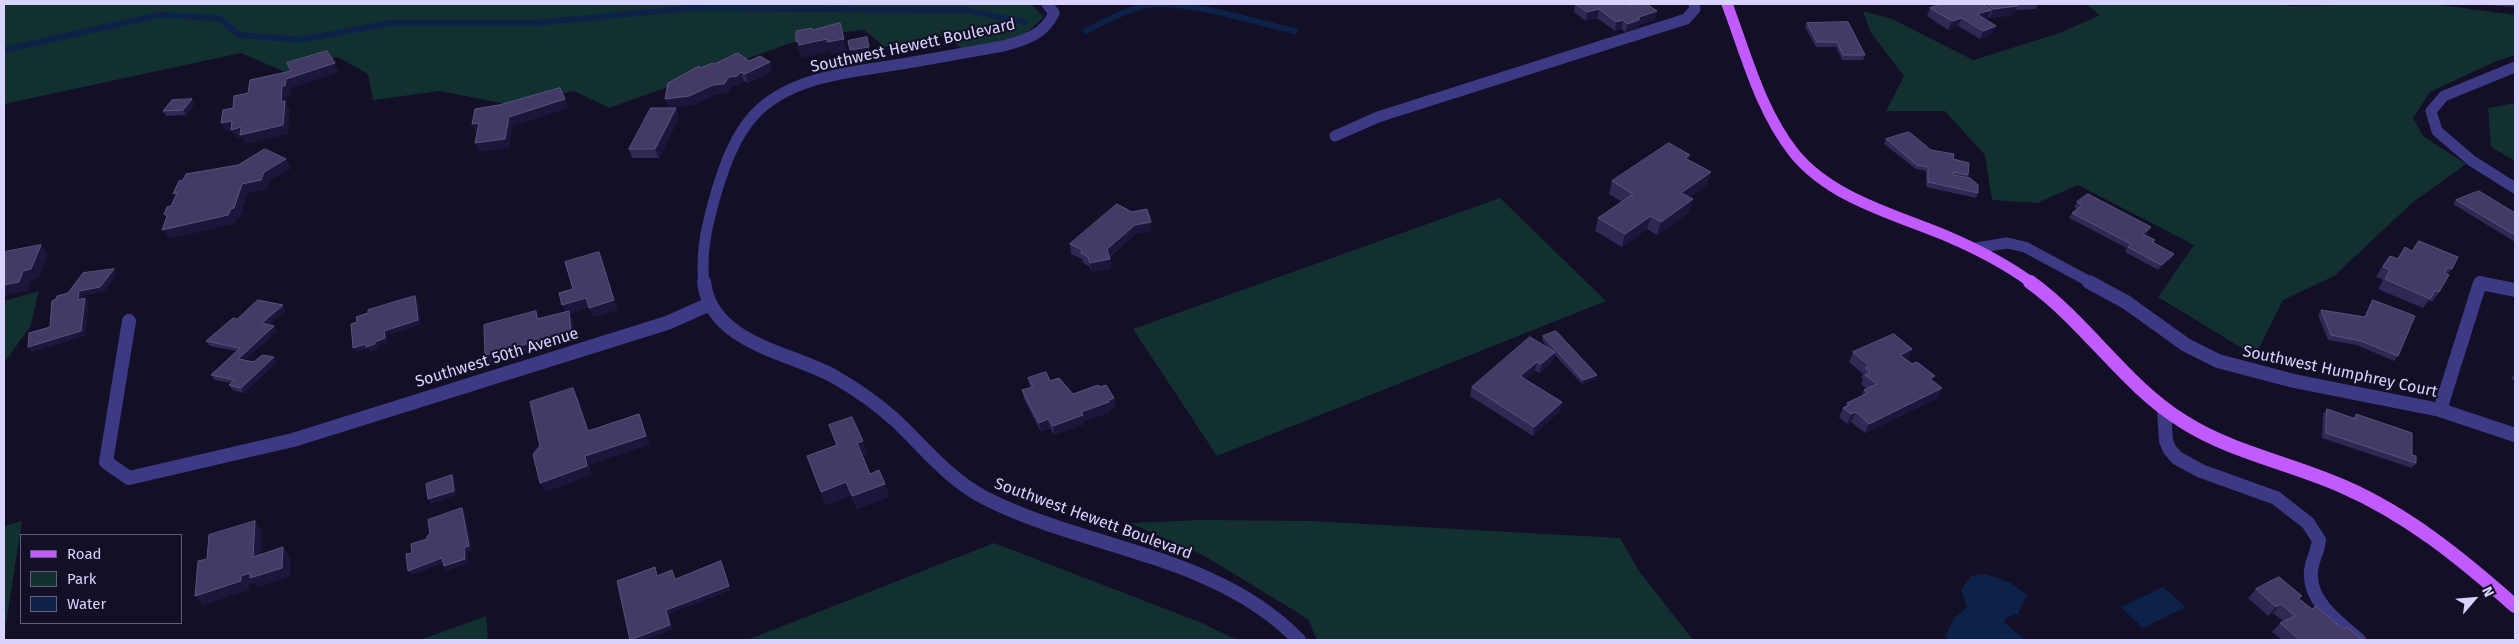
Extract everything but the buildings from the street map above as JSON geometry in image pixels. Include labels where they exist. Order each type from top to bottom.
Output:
[{"type":"main road","points":[[1727,4],[1770,110],[1790,147],[1803,162],[1829,183],[1845,192],[1976,248],[2027,280],[2067,312],[2130,382],[2188,425],[2224,441],[2315,474],[2388,509],[2423,530],[2458,556],[2515,606]]},
{"type":"street","name":"Southwest Hewett Boulevard","points":[[1047,4],[1054,13],[1048,26],[1025,40],[1003,46],[820,80],[784,92],[757,112],[734,145],[725,166],[706,231],[701,264],[701,279],[710,304],[726,323],[742,336],[838,379],[856,390],[881,408],[957,480],[983,497],[1068,531],[1167,563],[1218,584],[1282,622],[1298,640]]},
{"type":"street","points":[[1335,136],[1378,116],[1686,19],[1695,9],[1694,4]]},
{"type":"street","points":[[2515,67],[2444,96],[2431,111],[2437,131],[2472,161],[2515,188]]},
{"type":"street","name":"Southwest Humphrey Court","points":[[1976,248],[2006,243],[2025,247],[2126,302],[2186,345],[2218,360],[2294,381],[2358,392],[2440,410],[2515,435]]},
{"type":"street","points":[[2440,410],[2480,284],[2515,290]]},
{"type":"street","name":"Southwest 50th Avenue","points":[[129,321],[106,462],[129,478],[293,440],[668,323],[710,304]]},
{"type":"street","points":[[2164,409],[2163,418],[2166,440],[2175,455],[2194,468],[2278,500],[2316,531],[2320,547],[2312,567],[2311,581],[2313,588],[2335,619],[2359,640]]},
{"type":"green space","points":[[4,4],[1031,4],[1044,17],[1021,38],[963,50],[947,35],[885,47],[864,30],[813,35],[609,108],[574,91],[511,105],[440,91],[373,100],[368,74],[338,57],[285,72],[241,53],[4,104]]},
{"type":"green space","points":[[2085,4],[2441,5],[2515,15],[2515,55],[2494,62],[2430,92],[2413,118],[2423,136],[2466,164],[2413,202],[2334,276],[2283,300],[2255,356],[2158,297],[2194,245],[2078,185],[2037,203],[1992,200],[1985,155],[1945,111],[1886,111],[1904,76],[1871,33],[1863,11],[1892,19],[1973,60],[2060,33],[2100,15]]},
{"type":"green space","points":[[2515,103],[2515,161],[2491,147],[2488,108]]},
{"type":"green space","points":[[1500,198],[1606,301],[1217,456],[1133,329]]},
{"type":"green space","points":[[39,291],[30,327],[4,363],[4,301]]},
{"type":"green space","points":[[1199,520],[1312,521],[1620,538],[1639,571],[1693,640],[1317,640],[1308,619],[1203,555],[1130,523]]},
{"type":"green space","points":[[22,521],[4,636],[4,526]]},
{"type":"green space","points":[[994,543],[1202,623],[1237,640],[747,640]]},
{"type":"green space","points":[[486,616],[488,640],[420,640]]},
{"type":"water","points":[[1986,574],[2011,583],[2027,595],[2018,614],[2008,617],[2004,622],[2025,640],[1949,640],[1946,635],[1954,618],[1967,607],[1961,590],[1971,576]]},
{"type":"water","points":[[2163,587],[2186,607],[2143,628],[2121,607]]},
{"type":"waterway","points":[[1086,31],[1131,10],[1158,4],[1209,10],[1295,31]]},
{"type":"waterway","points":[[4,50],[159,15],[219,18],[239,35],[300,40],[390,23],[536,23],[690,8],[965,10],[1025,22]]}]
